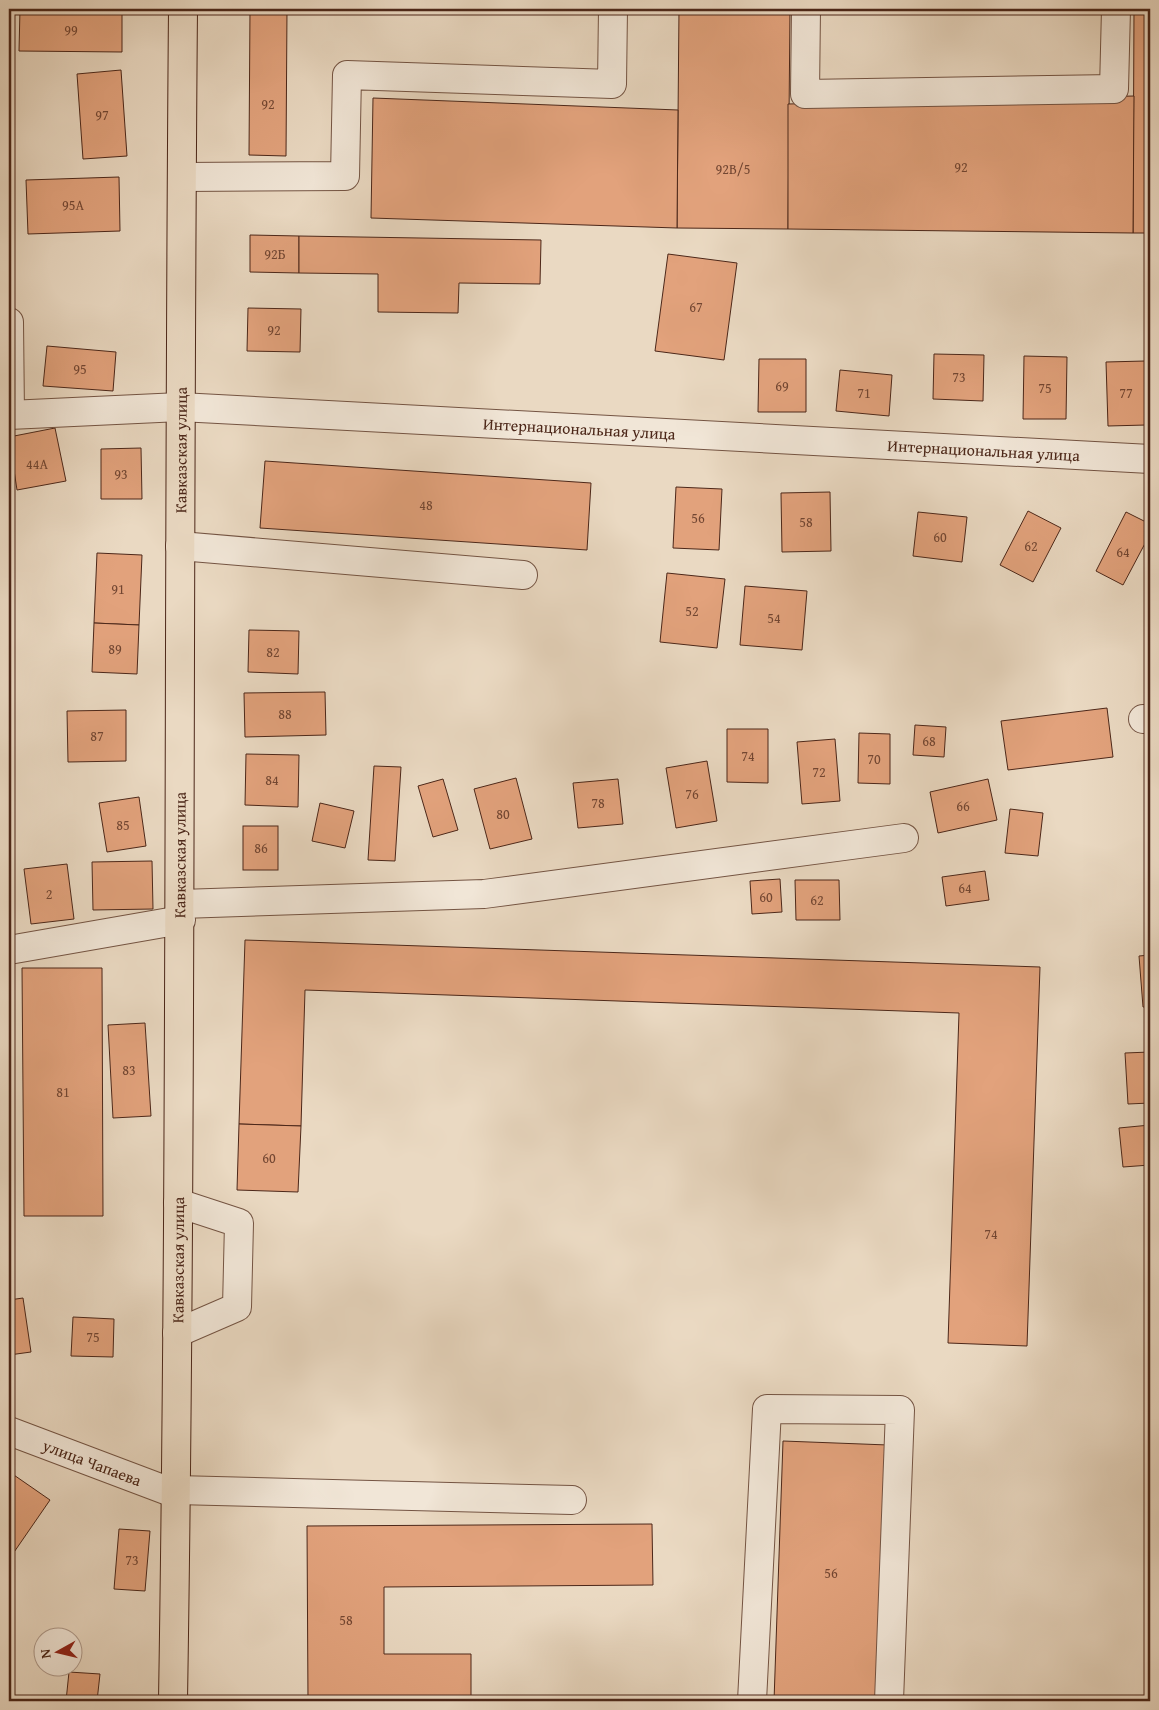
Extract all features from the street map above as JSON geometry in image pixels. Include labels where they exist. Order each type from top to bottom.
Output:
[{"type":"main road","name":"Кавказская улица","points":[[173,1701],[181,912],[180,407],[183,9]]},
{"type":"street","points":[[182,177],[345,176],[347,74],[612,84],[613,9]]},
{"type":"street","points":[[806,9],[805,94],[1114,89],[1116,9]]},
{"type":"street","points":[[9,322],[9,415]]},
{"type":"street","name":"Интернациональная улица","points":[[9,415],[180,407],[1150,458]]},
{"type":"street","points":[[180,546],[523,575]]},
{"type":"street","points":[[9,950],[181,912],[484,894],[904,838]]},
{"type":"street","points":[[177,1333],[237,1307],[239,1223],[178,1203]]},
{"type":"street","points":[[752,1701],[768,1409],[900,1410],[889,1701]]},
{"type":"street","name":"улица Чапаева","points":[[9,1431],[176,1492],[572,1500]]},
{"type":"building","points":[[20,9],[122,9],[122,52],[19,51]]},
{"type":"building","points":[[250,9],[287,9],[286,156],[249,155]]},
{"type":"building","points":[[679,9],[790,9],[788,229],[677,228]]},
{"type":"building","points":[[1134,9],[1150,9],[1150,233],[1133,233]]},
{"type":"building","points":[[121,70],[127,156],[83,159],[77,74]]},
{"type":"building","points":[[1134,96],[1133,233],[788,229],[788,104]]},
{"type":"building","points":[[373,98],[678,110],[677,228],[371,218]]},
{"type":"building","points":[[119,177],[120,231],[28,234],[26,180]]},
{"type":"building","points":[[250,235],[299,236],[299,273],[250,272]]},
{"type":"building","points":[[299,236],[541,240],[540,284],[459,283],[458,313],[378,312],[378,274],[299,273]]},
{"type":"building","points":[[668,254],[737,263],[724,360],[655,351]]},
{"type":"building","points":[[248,308],[301,309],[300,352],[247,351]]},
{"type":"building","points":[[47,346],[116,352],[113,391],[43,386]]},
{"type":"building","points":[[934,354],[984,355],[983,401],[933,399]]},
{"type":"building","points":[[1024,356],[1067,357],[1066,419],[1023,419]]},
{"type":"building","points":[[759,359],[806,359],[806,412],[758,412]]},
{"type":"building","points":[[1145,361],[1146,425],[1108,426],[1106,362]]},
{"type":"building","points":[[840,370],[892,375],[889,416],[836,411]]},
{"type":"building","points":[[55,428],[66,481],[17,490],[9,437]]},
{"type":"building","points":[[141,448],[142,499],[101,499],[101,449]]},
{"type":"building","points":[[265,461],[591,483],[587,550],[260,528]]},
{"type":"building","points":[[676,487],[722,489],[719,550],[673,548]]},
{"type":"building","points":[[830,492],[831,551],[782,552],[781,493]]},
{"type":"building","points":[[1028,511],[1061,528],[1033,582],[1000,565]]},
{"type":"building","points":[[918,512],[967,517],[962,562],[913,556]]},
{"type":"building","points":[[1126,512],[1150,524],[1150,534],[1123,585],[1096,571]]},
{"type":"building","points":[[97,553],[142,555],[139,625],[94,623]]},
{"type":"building","points":[[667,573],[725,579],[717,648],[660,642]]},
{"type":"building","points":[[745,586],[807,591],[802,650],[740,645]]},
{"type":"building","points":[[94,623],[139,625],[137,674],[92,672]]},
{"type":"building","points":[[249,630],[299,631],[298,674],[248,672]]},
{"type":"building","points":[[325,692],[326,735],[245,737],[244,693]]},
{"type":"building","points":[[1107,708],[1113,757],[1008,770],[1001,721]]},
{"type":"building","points":[[126,710],[126,761],[68,762],[67,711]]},
{"type":"building","points":[[915,725],[946,727],[944,757],[913,755]]},
{"type":"building","points":[[727,729],[768,729],[768,783],[727,782]]},
{"type":"building","points":[[859,733],[890,734],[890,784],[858,783]]},
{"type":"building","points":[[835,739],[840,801],[802,804],[797,742]]},
{"type":"building","points":[[246,754],[299,755],[298,807],[245,805]]},
{"type":"building","points":[[707,761],[717,821],[676,828],[666,768]]},
{"type":"building","points":[[374,766],[401,767],[395,861],[368,860]]},
{"type":"building","points":[[516,778],[532,839],[490,849],[474,789]]},
{"type":"building","points":[[443,779],[458,830],[433,837],[418,786]]},
{"type":"building","points":[[618,779],[623,824],[578,828],[573,783]]},
{"type":"building","points":[[988,779],[997,820],[938,833],[930,792]]},
{"type":"building","points":[[139,797],[146,846],[107,852],[99,803]]},
{"type":"building","points":[[320,803],[354,811],[345,848],[312,841]]},
{"type":"building","points":[[1010,809],[1043,813],[1038,856],[1005,853]]},
{"type":"building","points":[[243,826],[278,826],[278,870],[243,870]]},
{"type":"building","points":[[152,861],[153,909],[93,910],[92,862]]},
{"type":"building","points":[[67,864],[74,919],[31,924],[24,869]]},
{"type":"building","points":[[985,871],[989,900],[946,906],[942,877]]},
{"type":"building","points":[[780,879],[782,912],[752,914],[750,881]]},
{"type":"building","points":[[795,880],[839,880],[840,920],[796,920]]},
{"type":"building","points":[[245,940],[1040,967],[1027,1346],[948,1343],[959,1013],[305,990],[301,1126],[239,1124]]},
{"type":"building","points":[[1150,955],[1150,1007],[1143,1007],[1139,956]]},
{"type":"building","points":[[22,968],[102,968],[103,1216],[24,1216]]},
{"type":"building","points":[[145,1023],[151,1116],[113,1118],[108,1025]]},
{"type":"building","points":[[1150,1052],[1150,1103],[1128,1104],[1125,1053]]},
{"type":"building","points":[[239,1124],[301,1126],[298,1192],[237,1190]]},
{"type":"building","points":[[1150,1125],[1150,1165],[1123,1167],[1119,1128]]},
{"type":"building","points":[[23,1298],[31,1352],[9,1355],[9,1300]]},
{"type":"building","points":[[73,1317],[114,1319],[113,1357],[71,1356]]},
{"type":"building","points":[[783,1441],[888,1445],[879,1701],[774,1701]]},
{"type":"building","points":[[11,1473],[50,1500],[10,1558],[9,1477]]},
{"type":"building","points":[[652,1524],[653,1585],[384,1587],[384,1654],[471,1654],[471,1701],[308,1701],[307,1526]]},
{"type":"building","points":[[119,1529],[150,1531],[145,1591],[114,1589]]},
{"type":"building","points":[[82,1673],[100,1674],[97,1701],[66,1701],[68,1678],[82,1678]]}]
